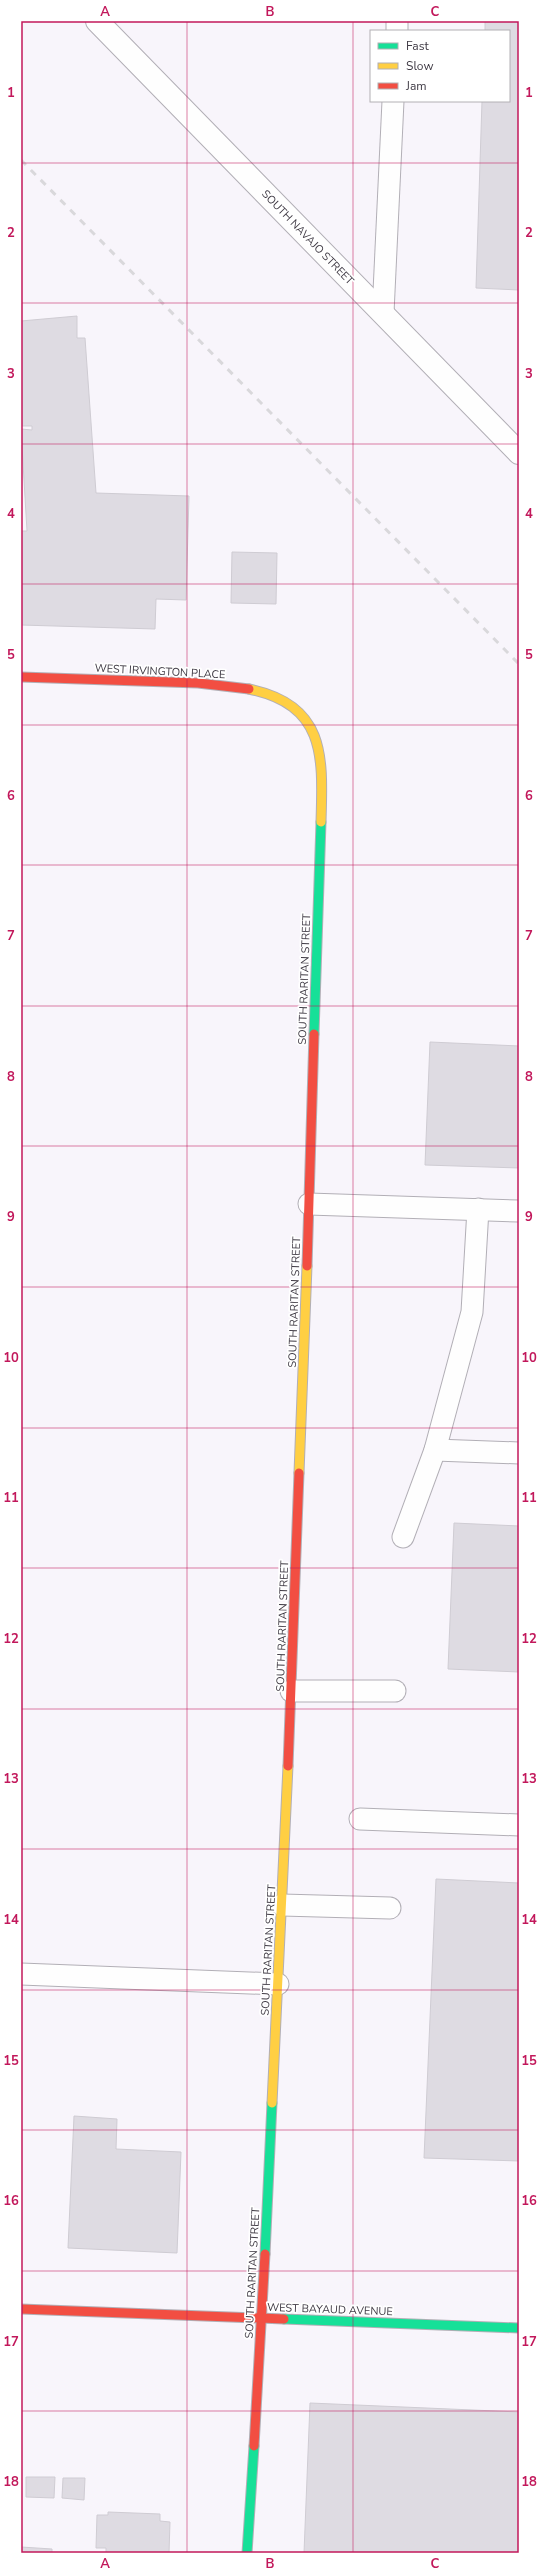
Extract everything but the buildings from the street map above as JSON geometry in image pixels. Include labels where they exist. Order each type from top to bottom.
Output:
[{"type":"street","name":"SOUTH NAVAJO STREET","points":[[97,21],[519,453]]},
{"type":"street","name":"WEST IRVINGTON PLACE","points":[[21,677],[234,687],[267,693],[295,706]]},
{"type":"street","name":"SOUTH RARITAN STREET","points":[[247,2553],[263,2319],[282,1905],[309,1204],[322,790],[316,741],[307,721],[295,706]]},
{"type":"street","name":"WEST BAYAUD AVENUE","points":[[21,2309],[519,2328]]},
{"type":"lane","points":[[383,313],[393,102]]},
{"type":"lane","points":[[309,1204],[519,1211]]},
{"type":"lane","points":[[403,1537],[435,1450],[472,1312],[478,1209]]},
{"type":"lane","points":[[435,1450],[519,1453]]},
{"type":"lane","points":[[291,1692],[395,1691]]},
{"type":"lane","points":[[360,1819],[519,1825]]},
{"type":"lane","points":[[282,1905],[390,1908]]},
{"type":"lane","points":[[21,1974],[278,1984]]},
{"type":"railway","points":[[21,160],[519,664]]},
{"type":"traffic: fast","points":[[314,1034],[321,822]]},
{"type":"traffic: fast","points":[[265,2254],[272,2103]]},
{"type":"traffic: fast","points":[[284,2319],[519,2328]]},
{"type":"traffic: fast","points":[[247,2553],[254,2446]]},
{"type":"traffic: slow","points":[[249,689],[274,697],[293,707],[306,721],[315,737],[319,755],[321,776],[321,822]]},
{"type":"traffic: slow","points":[[299,1473],[307,1266]]},
{"type":"traffic: slow","points":[[272,2103],[288,1766]]},
{"type":"traffic: jam","points":[[21,677],[198,683],[249,689]]},
{"type":"traffic: jam","points":[[307,1266],[314,1034]]},
{"type":"traffic: jam","points":[[288,1766],[299,1473]]},
{"type":"traffic: jam","points":[[254,2446],[265,2254]]},
{"type":"traffic: jam","points":[[21,2309],[284,2319]]}]
